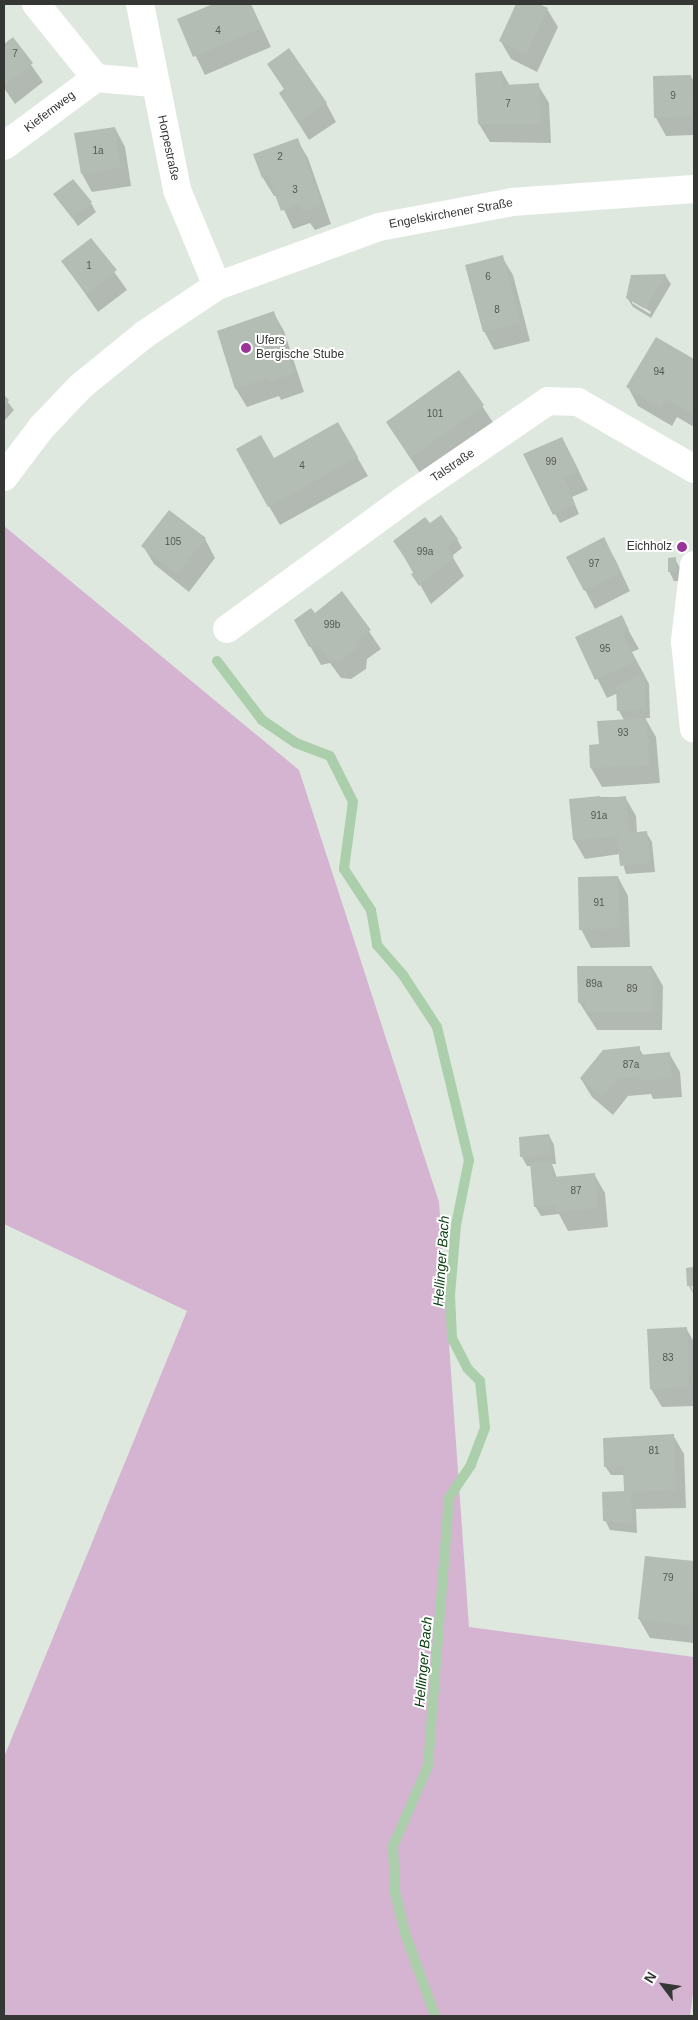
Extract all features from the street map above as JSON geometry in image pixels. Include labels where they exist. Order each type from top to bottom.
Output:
[{"type":"street","points":[[36,4],[96,78],[153,83]]},
{"type":"street","name":"Horpestraße","points":[[140,4],[153,83],[177,190],[217,286]]},
{"type":"street","name":"Kiefernweg","points":[[4,146],[96,78]]},
{"type":"street","name":"Engelskirchener Straße","points":[[4,477],[41,428],[81,386],[145,334],[217,286],[379,227],[512,202],[694,189]]},
{"type":"street","name":"Talstraße","points":[[227,629],[405,499],[548,401],[578,402],[694,469]]},
{"type":"street","points":[[694,565],[685,641],[694,729]]},
{"type":"shaded area","points":[[4,526],[299,770],[439,1202],[469,1627],[694,1657],[694,1986],[690,2016],[4,2016],[4,1757],[187,1311],[4,1224]]},
{"type":"building","points":[[213,4],[250,4],[261,28],[193,57],[177,19]]},
{"type":"building","points":[[516,4],[539,4],[548,8],[526,54],[499,41]]},
{"type":"building","points":[[13,37],[33,63],[4,86],[4,44]]},
{"type":"building","points":[[289,48],[327,103],[298,122],[279,93],[284,89],[267,64]]},
{"type":"building","points":[[502,71],[503,85],[539,83],[541,124],[478,124],[475,73]]},
{"type":"building","points":[[691,75],[693,116],[654,118],[653,76]]},
{"type":"building","points":[[115,127],[121,168],[81,174],[74,133]]},
{"type":"building","points":[[298,138],[322,205],[303,212],[300,204],[281,211],[268,176],[262,178],[253,154]]},
{"type":"building","points":[[73,179],[92,202],[72,218],[53,194]]},
{"type":"building","points":[[91,238],[117,270],[86,294],[61,261]]},
{"type":"building","points":[[503,255],[520,322],[483,332],[465,265]]},
{"type":"building","points":[[666,274],[645,309],[626,298],[631,275]]},
{"type":"building","points":[[274,311],[294,373],[270,382],[268,378],[235,389],[217,331]]},
{"type":"building","points":[[656,337],[694,359],[694,415],[667,399],[661,408],[626,387]]},
{"type":"building","points":[[459,370],[484,405],[411,458],[386,422]]},
{"type":"building","points":[[4,395],[9,400],[4,407]]},
{"type":"building","points":[[338,422],[358,457],[268,507],[236,449],[261,435],[274,458]]},
{"type":"building","points":[[562,437],[579,471],[564,478],[575,504],[553,515],[523,454]]},
{"type":"building","points":[[169,510],[206,538],[177,574],[141,546]]},
{"type":"building","points":[[441,515],[458,539],[447,547],[454,557],[419,586],[411,574],[415,572],[393,541],[425,517],[430,523]]},
{"type":"building","points":[[604,537],[621,572],[584,591],[566,557]]},
{"type":"building","points":[[676,557],[676,572],[668,572],[668,558]]},
{"type":"building","points":[[342,591],[371,630],[357,640],[355,650],[340,661],[329,660],[319,645],[309,647],[294,620],[311,608],[315,613]]},
{"type":"building","points":[[622,615],[629,630],[622,633],[636,661],[595,680],[575,637]]},
{"type":"building","points":[[644,673],[646,709],[617,711],[616,686]]},
{"type":"building","points":[[646,718],[650,765],[590,768],[589,745],[599,744],[597,721]]},
{"type":"building","points":[[600,796],[600,799],[626,796],[629,833],[647,831],[650,863],[620,866],[617,836],[573,840],[569,799]]},
{"type":"building","points":[[618,876],[620,928],[579,930],[578,877]]},
{"type":"building","points":[[577,966],[652,966],[652,1012],[585,1012],[585,1002],[578,1003]]},
{"type":"building","points":[[640,1046],[640,1055],[670,1052],[672,1078],[641,1081],[641,1076],[618,1078],[602,1097],[580,1078],[603,1050]]},
{"type":"building","points":[[549,1134],[551,1155],[520,1157],[519,1137]]},
{"type":"building","points":[[551,1161],[553,1177],[595,1173],[598,1208],[556,1212],[555,1205],[534,1207],[530,1163]]},
{"type":"building","points":[[694,1267],[694,1286],[687,1286],[686,1268]]},
{"type":"building","points":[[687,1327],[689,1387],[650,1389],[647,1329]]},
{"type":"building","points":[[674,1434],[676,1490],[631,1492],[632,1524],[603,1521],[602,1492],[624,1491],[623,1466],[604,1467],[603,1438]]},
{"type":"building","points":[[645,1556],[694,1561],[690,1626],[638,1619]]},
{"type":"waterway","name":"Hellinger Bach","points":[[217,661],[262,720],[296,743],[330,756],[353,802],[344,869],[371,910],[377,945],[403,975],[437,1027],[469,1160],[456,1225],[450,1295],[452,1338],[467,1368],[480,1381],[485,1428],[471,1465],[449,1498],[428,1766],[393,1846],[395,1892],[405,1933],[435,2016]]},
{"type":"place","name":"Ufers Bergische Stube","points":[[246,348]]},
{"type":"place","name":"Eichholz","points":[[682,547]]}]
